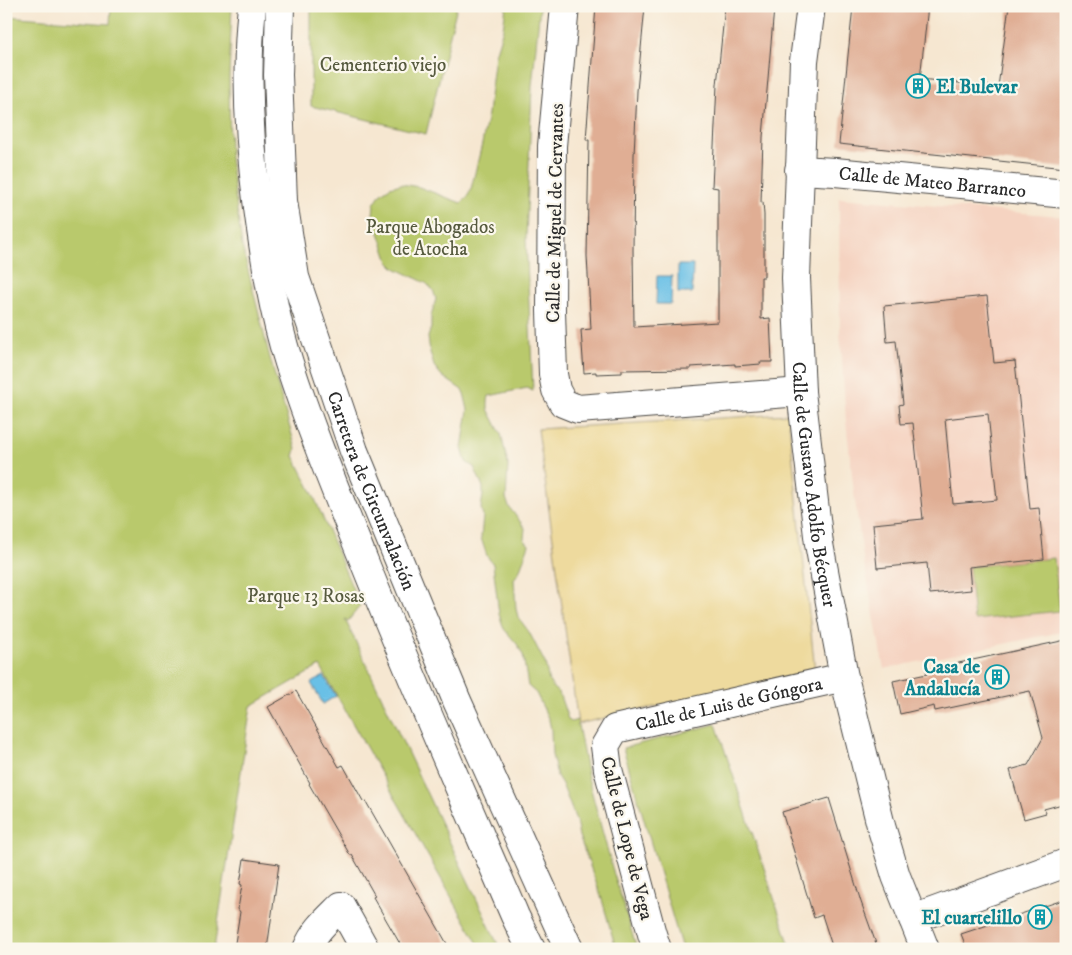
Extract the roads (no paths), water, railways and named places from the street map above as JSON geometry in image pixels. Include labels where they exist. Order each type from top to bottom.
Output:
[{"type":"street","name":"Carretera de Circunvalación","points":[[252,6],[249,65],[249,125],[256,195],[264,258],[289,362],[324,460],[400,650],[515,916],[532,949]]},
{"type":"street","name":"Carretera de Circunvalación","points":[[280,6],[278,75],[283,192],[295,277],[329,380],[362,470],[457,701],[568,949]]},
{"type":"street","name":"Calle de Miguel de Cervantes","points":[[566,6],[552,146],[551,311],[553,374],[556,390],[564,403],[578,408],[801,392]]},
{"type":"street","name":"Calle de Gustavo Adolfo Bécquer","points":[[811,6],[804,61],[796,278],[801,392],[819,544],[844,677],[881,826],[896,876],[925,949]]},
{"type":"street","name":"Calle de Mateo Barranco","points":[[799,170],[1066,194]]},
{"type":"street","name":"Calle de Luis de Góngora","points":[[615,729],[844,677]]},
{"type":"street","name":"Calle de Lope de Vega","points":[[615,729],[605,746],[608,769],[657,949]]},
{"type":"street","points":[[913,918],[1066,863]]},
{"type":"street","points":[[307,949],[317,932],[341,906],[365,949]]},
{"type":"water","points":[[678,265],[693,265],[692,293],[678,293]]},
{"type":"water","points":[[657,276],[672,276],[671,304],[656,304]]},
{"type":"water","points":[[324,676],[336,696],[323,704],[311,683]]},
{"type":"place","name":"El Bulevar","points":[[918,86]]},
{"type":"place","name":"Casa de Andalucía","points":[[997,677]]},
{"type":"place","name":"El cuartelillo","points":[[1040,917]]},
{"type":"park label","name":"Cementerio viejo","points":[[383,64]]},
{"type":"park label","name":"Parque Abogados de Atocha","points":[[430,237]]},
{"type":"park label","name":"Parque 13 Rosas","points":[[306,595]]}]
